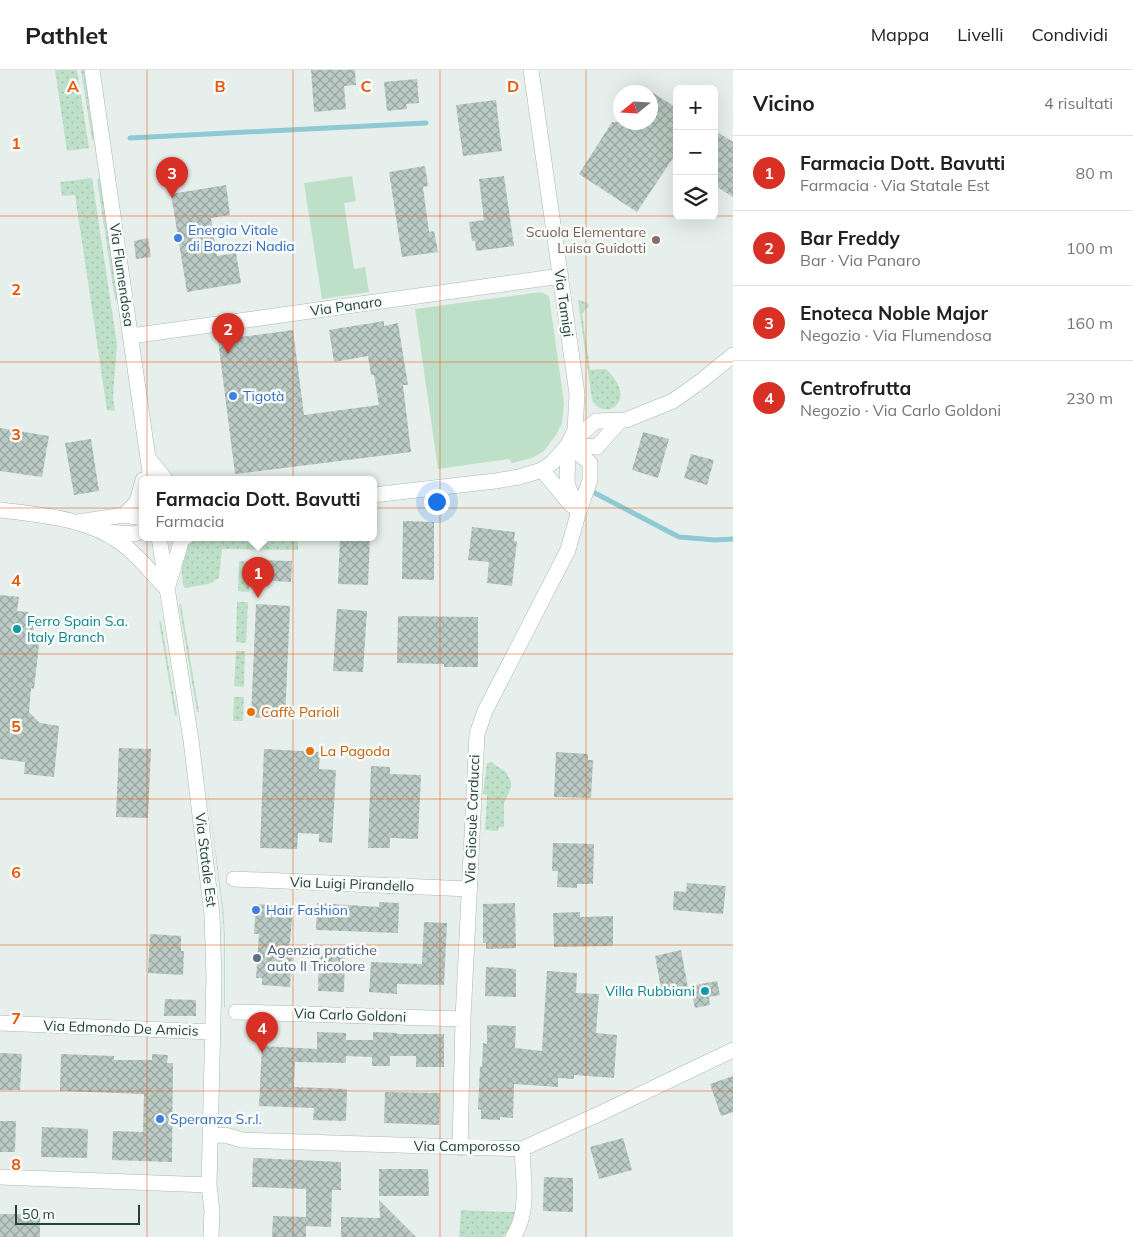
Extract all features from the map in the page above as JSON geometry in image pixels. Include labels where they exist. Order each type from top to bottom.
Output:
[{"type":"street","name":"Via Flumendosa","points":[[92,70],[151,476]]},
{"type":"street","name":"Via Tamigi","points":[[531,70],[577,394],[575,430],[568,445]]},
{"type":"street","name":"Via Panaro","points":[[131,336],[561,276]]},
{"type":"street","points":[[377,495],[495,481],[524,476],[542,470],[596,421],[620,421],[672,400],[701,381],[733,355]]},
{"type":"street","points":[[568,445],[567,483],[578,514]]},
{"type":"street","name":"Via Giosuè Carducci","points":[[460,1148],[477,734],[485,711],[568,550],[586,492],[575,473],[568,445]]},
{"type":"street","points":[[148,458],[163,476]]},
{"type":"street","points":[[144,476],[148,458]]},
{"type":"street","points":[[542,470],[578,514]]},
{"type":"street","points":[[124,515],[137,502],[139,495]]},
{"type":"street","points":[[0,510],[78,522],[102,532],[121,543],[167,589],[182,541]]},
{"type":"street","points":[[78,522],[124,515],[139,517]]},
{"type":"street","points":[[102,532],[134,534],[139,532]]},
{"type":"street","name":"Via Statale Est","points":[[160,541],[191,740],[212,915],[214,977],[210,1136],[208,1185],[203,1210],[201,1237]]},
{"type":"street","name":"Via Luigi Pirandello","points":[[234,879],[470,889]]},
{"type":"street","name":"Via Carlo Goldoni","points":[[236,1012],[464,1019]]},
{"type":"street","name":"Via Edmondo De Amicis","points":[[0,1023],[212,1032]]},
{"type":"street","name":"Via Camporosso","points":[[210,1136],[225,1135],[242,1140],[522,1149],[733,1050]]},
{"type":"street","points":[[513,1237],[522,1220],[524,1198],[522,1149]]},
{"type":"street","points":[[0,1177],[208,1185]]},
{"type":"street","name":"Via Statale Est","points":[[208,1185],[212,1211],[210,1237]]},
{"type":"green space","points":[[55,70],[77,70],[89,148],[67,151]]},
{"type":"green space","points":[[81,70],[84,70],[94,140],[92,140]]},
{"type":"green space","points":[[352,176],[356,201],[344,203],[354,269],[365,267],[369,292],[322,299],[304,183]]},
{"type":"green space","points":[[92,178],[117,344],[113,397],[115,411],[107,410],[75,195],[62,196],[60,182]]},
{"type":"green space","points":[[97,179],[100,179],[118,300],[115,300]]},
{"type":"green space","points":[[541,292],[549,296],[564,403],[562,423],[556,435],[544,451],[532,458],[512,463],[509,459],[438,469],[415,309]]},
{"type":"green space","points":[[578,300],[587,302],[589,306],[582,313],[590,370],[606,369],[616,380],[620,391],[620,399],[617,405],[611,409],[598,407],[592,400]]},
{"type":"green space","points":[[298,541],[298,550],[222,549],[219,578],[209,584],[184,588],[182,561],[189,542]]},
{"type":"green space","points":[[239,561],[250,561],[249,592],[238,591]]},
{"type":"green space","points":[[237,602],[248,602],[246,643],[236,642]]},
{"type":"green space","points":[[179,604],[181,604],[199,712],[197,712]]},
{"type":"green space","points":[[159,621],[161,621],[177,715],[175,716]]},
{"type":"green space","points":[[236,651],[245,651],[244,687],[234,686]]},
{"type":"green space","points":[[234,697],[244,697],[243,721],[233,721]]},
{"type":"green space","points":[[491,762],[506,772],[511,782],[511,788],[504,803],[504,827],[499,827],[498,831],[485,830],[487,795],[483,794],[487,763]]},
{"type":"green space","points":[[205,769],[223,907],[225,1008],[222,907]]},
{"type":"green space","points":[[461,1210],[515,1212],[509,1230],[503,1237],[459,1237]]},
{"type":"building","points":[[311,70],[355,70],[356,85],[344,86],[346,109],[314,112]]},
{"type":"building","points":[[417,79],[419,103],[406,104],[407,109],[387,111],[384,82]]},
{"type":"building","points":[[658,96],[673,105],[673,158],[637,212],[579,174],[612,122],[613,130],[658,130]]},
{"type":"building","points":[[496,100],[502,151],[463,156],[456,105]]},
{"type":"building","points":[[718,133],[733,142],[733,197],[718,188]]},
{"type":"building","points":[[425,166],[428,186],[423,187],[429,232],[434,231],[438,252],[402,257],[389,172]]},
{"type":"building","points":[[504,176],[514,246],[476,251],[475,241],[472,241],[469,222],[484,220],[479,179]]},
{"type":"building","points":[[226,185],[230,215],[211,218],[217,256],[236,253],[241,283],[187,292],[171,194]]},
{"type":"building","points":[[148,238],[151,257],[136,259],[134,241]]},
{"type":"building","points":[[384,321],[384,326],[398,323],[408,385],[403,385],[411,452],[235,474],[218,340],[293,330],[304,415],[379,405],[374,375],[371,375],[368,356],[334,362],[329,330]]},
{"type":"building","points":[[0,428],[49,436],[42,477],[0,471]]},
{"type":"building","points":[[643,432],[669,439],[658,478],[632,470]]},
{"type":"building","points":[[91,439],[99,491],[74,495],[65,443]]},
{"type":"building","points":[[691,454],[714,460],[707,485],[684,478]]},
{"type":"building","points":[[403,521],[434,522],[434,580],[402,579]]},
{"type":"building","points":[[472,527],[515,532],[514,541],[517,541],[512,586],[487,583],[489,562],[468,560]]},
{"type":"building","points":[[340,541],[370,541],[368,585],[338,584]]},
{"type":"building","points":[[258,560],[292,561],[291,582],[257,580]]},
{"type":"building","points":[[0,595],[19,597],[17,611],[28,612],[39,645],[34,689],[31,688],[29,712],[40,723],[59,726],[54,777],[24,774],[25,762],[0,759]]},
{"type":"building","points":[[256,604],[290,606],[285,719],[251,717]]},
{"type":"building","points":[[337,609],[367,611],[363,672],[333,671]]},
{"type":"building","points":[[398,616],[478,617],[478,667],[444,667],[444,664],[397,663]]},
{"type":"building","points":[[119,748],[151,749],[148,818],[116,817]]},
{"type":"building","points":[[264,749],[320,752],[319,769],[336,770],[332,843],[319,842],[319,834],[298,833],[297,849],[260,848]]},
{"type":"building","points":[[556,752],[588,754],[588,760],[593,760],[591,798],[554,797]]},
{"type":"building","points":[[371,766],[390,767],[390,774],[421,775],[418,839],[390,838],[390,848],[368,848]]},
{"type":"building","points":[[553,843],[594,844],[593,884],[577,884],[577,888],[557,887],[558,871],[552,871]]},
{"type":"building","points":[[687,883],[726,886],[723,914],[673,910],[674,891],[686,892]]},
{"type":"building","points":[[379,902],[399,903],[398,933],[316,930],[317,903],[379,907]]},
{"type":"building","points":[[515,903],[516,948],[486,949],[486,943],[483,943],[483,904]]},
{"type":"building","points":[[256,904],[293,906],[289,954],[292,954],[290,987],[262,985],[262,978],[256,978],[259,934],[254,934]]},
{"type":"building","points":[[580,912],[580,917],[613,916],[613,946],[554,947],[553,913]]},
{"type":"building","points":[[424,922],[447,923],[444,985],[397,984],[397,994],[369,992],[371,962],[422,964]]},
{"type":"building","points":[[150,934],[181,936],[181,951],[184,951],[183,975],[148,973]]},
{"type":"building","points":[[681,950],[688,988],[662,993],[655,956]]},
{"type":"building","points":[[319,955],[345,956],[344,992],[318,991]]},
{"type":"building","points":[[486,967],[516,969],[516,997],[485,996]]},
{"type":"building","points":[[547,971],[577,973],[576,993],[599,994],[596,1033],[617,1035],[614,1078],[574,1075],[574,1079],[558,1078],[558,1087],[514,1084],[513,1118],[500,1117],[500,1120],[481,1119],[481,1110],[478,1109],[480,1066],[482,1067],[483,1043],[487,1044],[487,1025],[516,1026],[515,1048],[542,1051]]},
{"type":"building","name":"Villa Rubbiani","points":[[717,981],[720,995],[709,997],[710,1005],[695,1008],[690,986]]},
{"type":"building","points":[[165,999],[196,1000],[196,1016],[164,1016]]},
{"type":"building","points":[[317,1032],[346,1033],[346,1040],[373,1040],[373,1032],[444,1034],[444,1067],[416,1067],[416,1056],[390,1056],[390,1066],[372,1066],[372,1057],[346,1056],[346,1063],[295,1062],[294,1087],[347,1089],[346,1121],[313,1120],[314,1108],[259,1106],[262,1046],[317,1049]]},
{"type":"building","points":[[0,1053],[22,1054],[20,1090],[0,1090]]},
{"type":"building","points":[[61,1054],[114,1056],[114,1060],[152,1060],[152,1054],[168,1055],[167,1063],[173,1063],[172,1162],[112,1160],[113,1131],[143,1132],[144,1094],[60,1091]]},
{"type":"building","points":[[733,1076],[733,1112],[721,1116],[710,1084]]},
{"type":"building","points":[[385,1092],[440,1093],[439,1125],[384,1123]]},
{"type":"building","points":[[0,1121],[16,1121],[15,1152],[0,1152]]},
{"type":"building","points":[[42,1127],[88,1129],[87,1158],[41,1157]]},
{"type":"building","points":[[623,1138],[632,1170],[599,1179],[590,1147]]},
{"type":"building","points":[[253,1158],[341,1162],[341,1190],[332,1190],[331,1227],[306,1226],[306,1237],[272,1237],[273,1216],[306,1217],[306,1189],[252,1187]]},
{"type":"building","points":[[379,1169],[428,1169],[429,1196],[379,1196]]},
{"type":"building","points":[[544,1177],[573,1178],[573,1212],[543,1211]]},
{"type":"building","points":[[379,1200],[416,1237],[341,1237],[341,1217],[380,1218]]},
{"type":"building","points":[[0,1214],[40,1214],[40,1237],[0,1237]]},
{"type":"waterway","points":[[130,138],[426,123]]},
{"type":"waterway","points":[[593,492],[679,537],[715,540],[733,539]]},
{"type":"place","name":"Enoteca Noble Major","points":[[172,198]]},
{"type":"place","name":"Energia Vitale di Barozzi Nadia","points":[[178,238]]},
{"type":"place","name":"Scuola Elementare Luisa Guidotti","points":[[656,240]]},
{"type":"place","name":"Bar Freddy","points":[[228,354]]},
{"type":"place","name":"Tigotà","points":[[233,396]]},
{"type":"place","name":"Farmacia Dott. Bavutti","points":[[258,598]]},
{"type":"place","name":"Ferro Spain S.a. Italy Branch","points":[[17,629]]},
{"type":"place","name":"Caffè Parioli","points":[[251,712]]},
{"type":"place","name":"La Pagoda","points":[[310,751]]},
{"type":"place","name":"Hair Fashion","points":[[256,910]]},
{"type":"place","name":"Agenzia pratiche auto Il Tricolore","points":[[257,958]]},
{"type":"place","name":"Villa Rubbiani","points":[[705,991]]},
{"type":"place","name":"Centrofrutta","points":[[262,1053]]},
{"type":"place","name":"Speranza S.r.l.","points":[[160,1119]]}]
